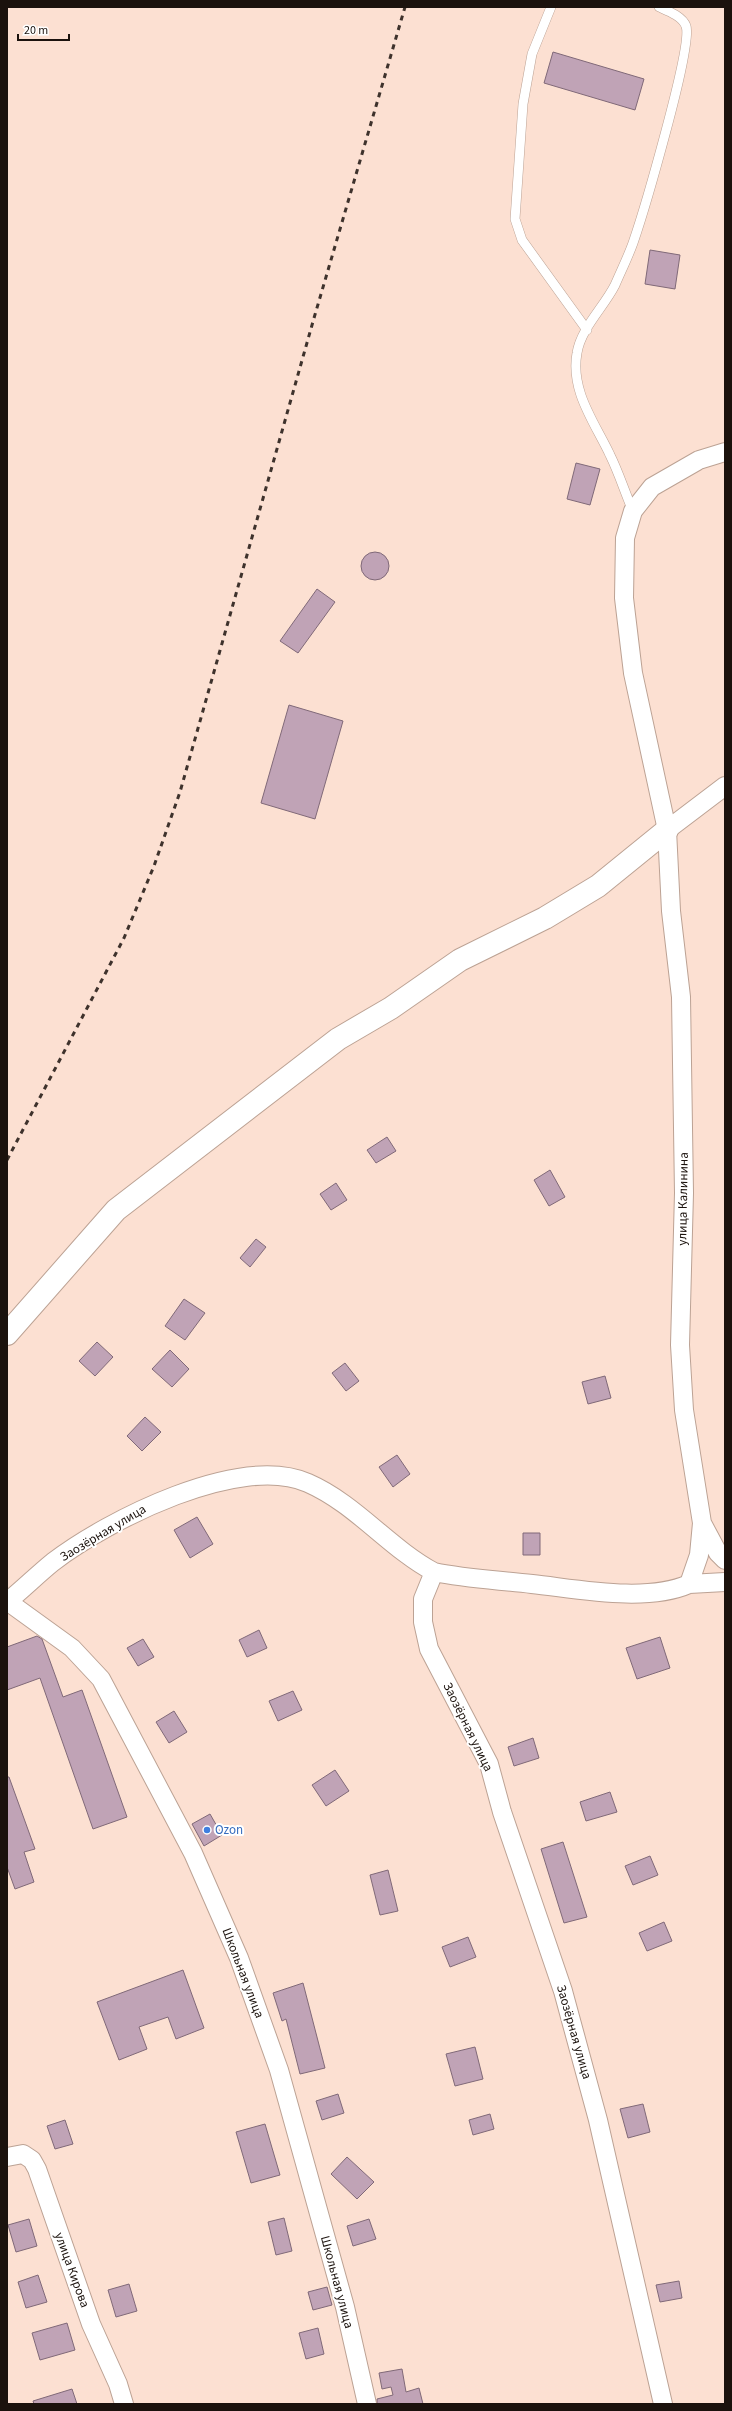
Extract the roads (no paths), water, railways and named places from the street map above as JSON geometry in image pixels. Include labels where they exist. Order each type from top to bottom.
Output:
[{"type":"street","points":[[633,511],[652,487],[699,460],[725,452]]},
{"type":"street","name":"улица Калинина","points":[[633,511],[625,538],[624,598],[633,673],[667,830],[670,911],[682,1012],[684,1193],[680,1345],[684,1410],[702,1523],[718,1553],[725,1560]]},
{"type":"street","points":[[7,1334],[116,1210],[326,1048],[391,1008],[460,960],[545,918],[598,886],[667,830],[725,786]]},
{"type":"street","name":"Заозёрная улица","points":[[7,1602],[54,1562],[146,1506],[221,1481],[259,1476],[285,1476],[308,1482],[328,1493],[411,1560],[434,1572],[424,1599],[424,1622],[429,1649],[489,1764],[502,1812],[563,1991],[598,2120],[663,2404]]},
{"type":"street","points":[[689,1584],[699,1555],[702,1523]]},
{"type":"street","points":[[434,1572],[461,1578],[584,1591],[653,1594],[676,1590],[689,1584],[725,1582]]},
{"type":"street","name":"Школьная улица","points":[[7,1602],[72,1648],[101,1680],[193,1853],[239,1958],[279,2070],[345,2307],[367,2404]]},
{"type":"street","name":"улица Кирова","points":[[7,2158],[23,2154],[32,2160],[37,2169],[91,2324],[118,2384],[124,2404]]},
{"type":"lane","points":[[551,7],[532,54],[523,104],[515,219],[522,240],[587,330]]},
{"type":"lane","points":[[633,511],[610,455],[587,412],[578,383],[577,353],[587,330],[614,285],[633,243],[672,105],[686,45],[686,26],[680,18],[659,7]]},
{"type":"railway","points":[[7,1160],[124,938],[154,866],[180,792],[314,318],[405,7]]},
{"type":"place","name":"Ozon","points":[[207,1830]]}]
